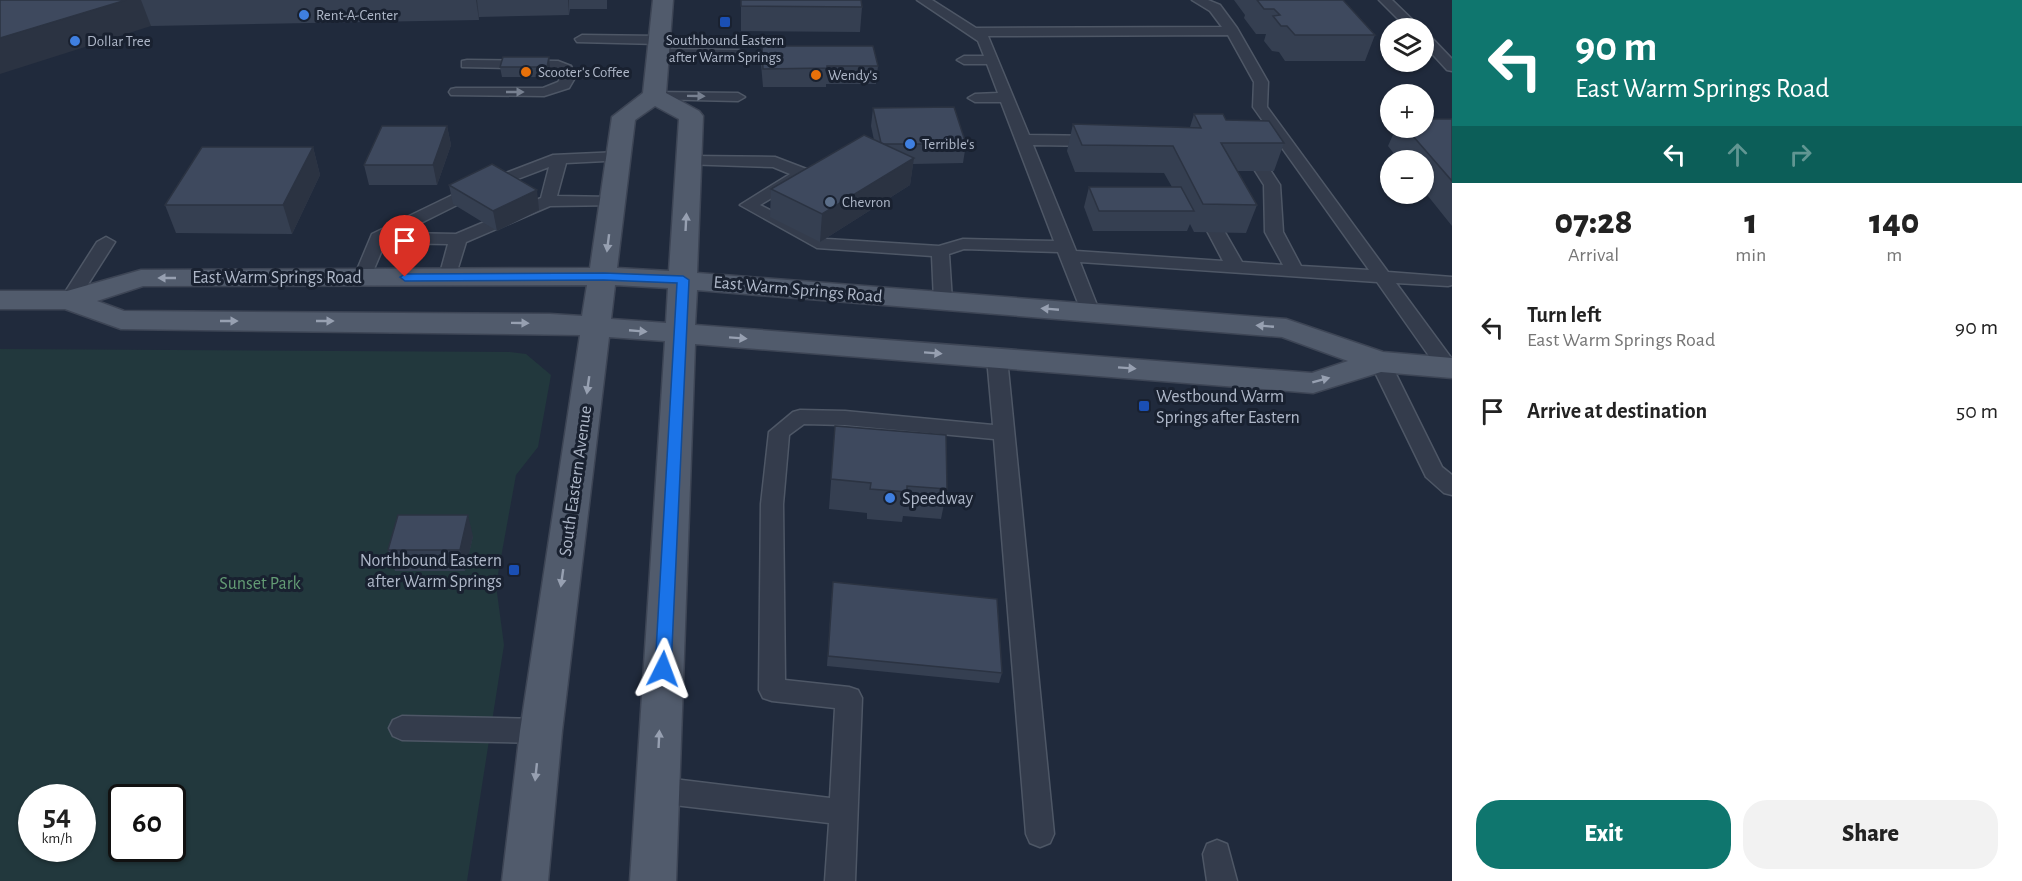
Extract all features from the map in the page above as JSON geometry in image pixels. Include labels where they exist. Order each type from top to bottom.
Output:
[{"type":"main road","points":[[653,881],[691,116],[654,96],[663,0]]},
{"type":"main road","name":"South Eastern Avenue","points":[[525,881],[541,731],[624,117],[654,96]]},
{"type":"main road","name":"East Warm Springs Road","points":[[0,300],[69,300],[141,278],[604,276],[683,280],[1286,328],[1380,363],[1450,368]]},
{"type":"main road","name":"East Warm Springs Road","points":[[69,300],[121,320],[531,323],[1313,382],[1380,363]]},
{"type":"lane","points":[[923,0],[984,39],[1091,313]]},
{"type":"lane","points":[[1198,0],[1215,8],[1232,31],[1261,82],[1260,107],[1450,368]]},
{"type":"lane","points":[[1385,0],[1404,18]]},
{"type":"lane","points":[[975,32],[1232,31]]},
{"type":"lane","points":[[582,39],[739,54]]},
{"type":"lane","points":[[1434,48],[1452,67]]},
{"type":"lane","points":[[964,60],[993,60]]},
{"type":"lane","points":[[456,92],[544,92],[564,85],[569,76],[566,69],[558,65],[467,64]]},
{"type":"lane","points":[[654,96],[738,97]]},
{"type":"lane","points":[[975,98],[1007,97]]},
{"type":"lane","points":[[1236,135],[1242,138],[1272,185],[1274,232],[1294,269]]},
{"type":"lane","points":[[1024,140],[1113,141]]},
{"type":"lane","points":[[363,277],[378,238],[475,190],[558,158],[619,157]]},
{"type":"lane","points":[[548,201],[558,158]]},
{"type":"lane","points":[[689,161],[775,162],[803,172]]},
{"type":"lane","points":[[821,164],[748,204],[823,244],[940,251],[963,244],[1448,280]]},
{"type":"lane","points":[[1195,194],[1236,266]]},
{"type":"lane","points":[[378,238],[458,239],[548,201],[613,202]]},
{"type":"lane","points":[[448,277],[458,239]]},
{"type":"lane","points":[[69,300],[106,242]]},
{"type":"lane","points":[[940,251],[943,301]]},
{"type":"lane","points":[[997,358],[1040,834]]},
{"type":"lane","points":[[1380,363],[1434,472],[1452,487]]},
{"type":"lane","points":[[840,881],[849,698],[772,690],[772,504],[779,432],[800,417],[845,418],[1003,433]]},
{"type":"lane","points":[[402,728],[541,731]]},
{"type":"lane","points":[[657,790],[843,812]]},
{"type":"green space","name":"Sunset Park","points":[[0,349],[510,352],[526,354],[551,375],[538,447],[516,475],[496,585],[504,645],[467,881],[0,881]]},
{"type":"building","points":[[0,0],[126,0],[0,38]]},
{"type":"building","points":[[741,0],[861,0],[862,7],[741,6]]},
{"type":"building","points":[[1257,0],[1343,0],[1375,35],[1295,35],[1287,26],[1281,26],[1273,16],[1280,15],[1274,9],[1264,9]]},
{"type":"building","points":[[762,46],[873,46],[878,66],[763,69]]},
{"type":"building","points":[[503,57],[549,57],[547,67],[500,67]]},
{"type":"building","points":[[954,107],[966,144],[881,143],[873,108]]},
{"type":"building","points":[[1194,114],[1223,114],[1226,120],[1269,121],[1284,143],[1221,143],[1257,205],[1203,204],[1173,146],[1082,145],[1073,124],[1201,128]]},
{"type":"building","points":[[1434,119],[1452,119],[1452,181],[1434,160],[1434,150],[1425,150],[1415,138],[1434,138]]},
{"type":"building","points":[[382,126],[447,126],[433,165],[364,165]]},
{"type":"building","points":[[864,135],[914,158],[822,214],[771,189]]},
{"type":"building","points":[[202,147],[313,147],[283,205],[165,205]]},
{"type":"building","points":[[492,164],[537,190],[493,211],[449,185]]},
{"type":"building","points":[[1089,187],[1181,187],[1194,211],[1099,211]]},
{"type":"building","points":[[835,426],[946,435],[947,489],[907,486],[907,492],[870,489],[871,483],[831,479]]},
{"type":"building","points":[[398,515],[468,515],[460,550],[388,550]]},
{"type":"building","points":[[833,582],[997,599],[1002,673],[828,656]]},
{"type":"place","name":"Rent-A-Center","points":[[304,15]]},
{"type":"place","name":"Southbound Eastern after Warm Springs","points":[[725,22]]},
{"type":"place","name":"Dollar Tree","points":[[75,41]]},
{"type":"place","name":"Scooter's Coffee","points":[[526,72]]},
{"type":"place","name":"Wendy's","points":[[816,75]]},
{"type":"place","name":"Terrible's","points":[[910,144]]},
{"type":"place","name":"Chevron","points":[[830,202]]},
{"type":"place","name":"Westbound Warm Springs after Eastern","points":[[1144,406]]},
{"type":"place","name":"Speedway","points":[[890,498]]},
{"type":"place","name":"Northbound Eastern after Warm Springs","points":[[514,570]]},
{"type":"route","points":[[405,277],[604,276],[683,280],[663,669]]}]
